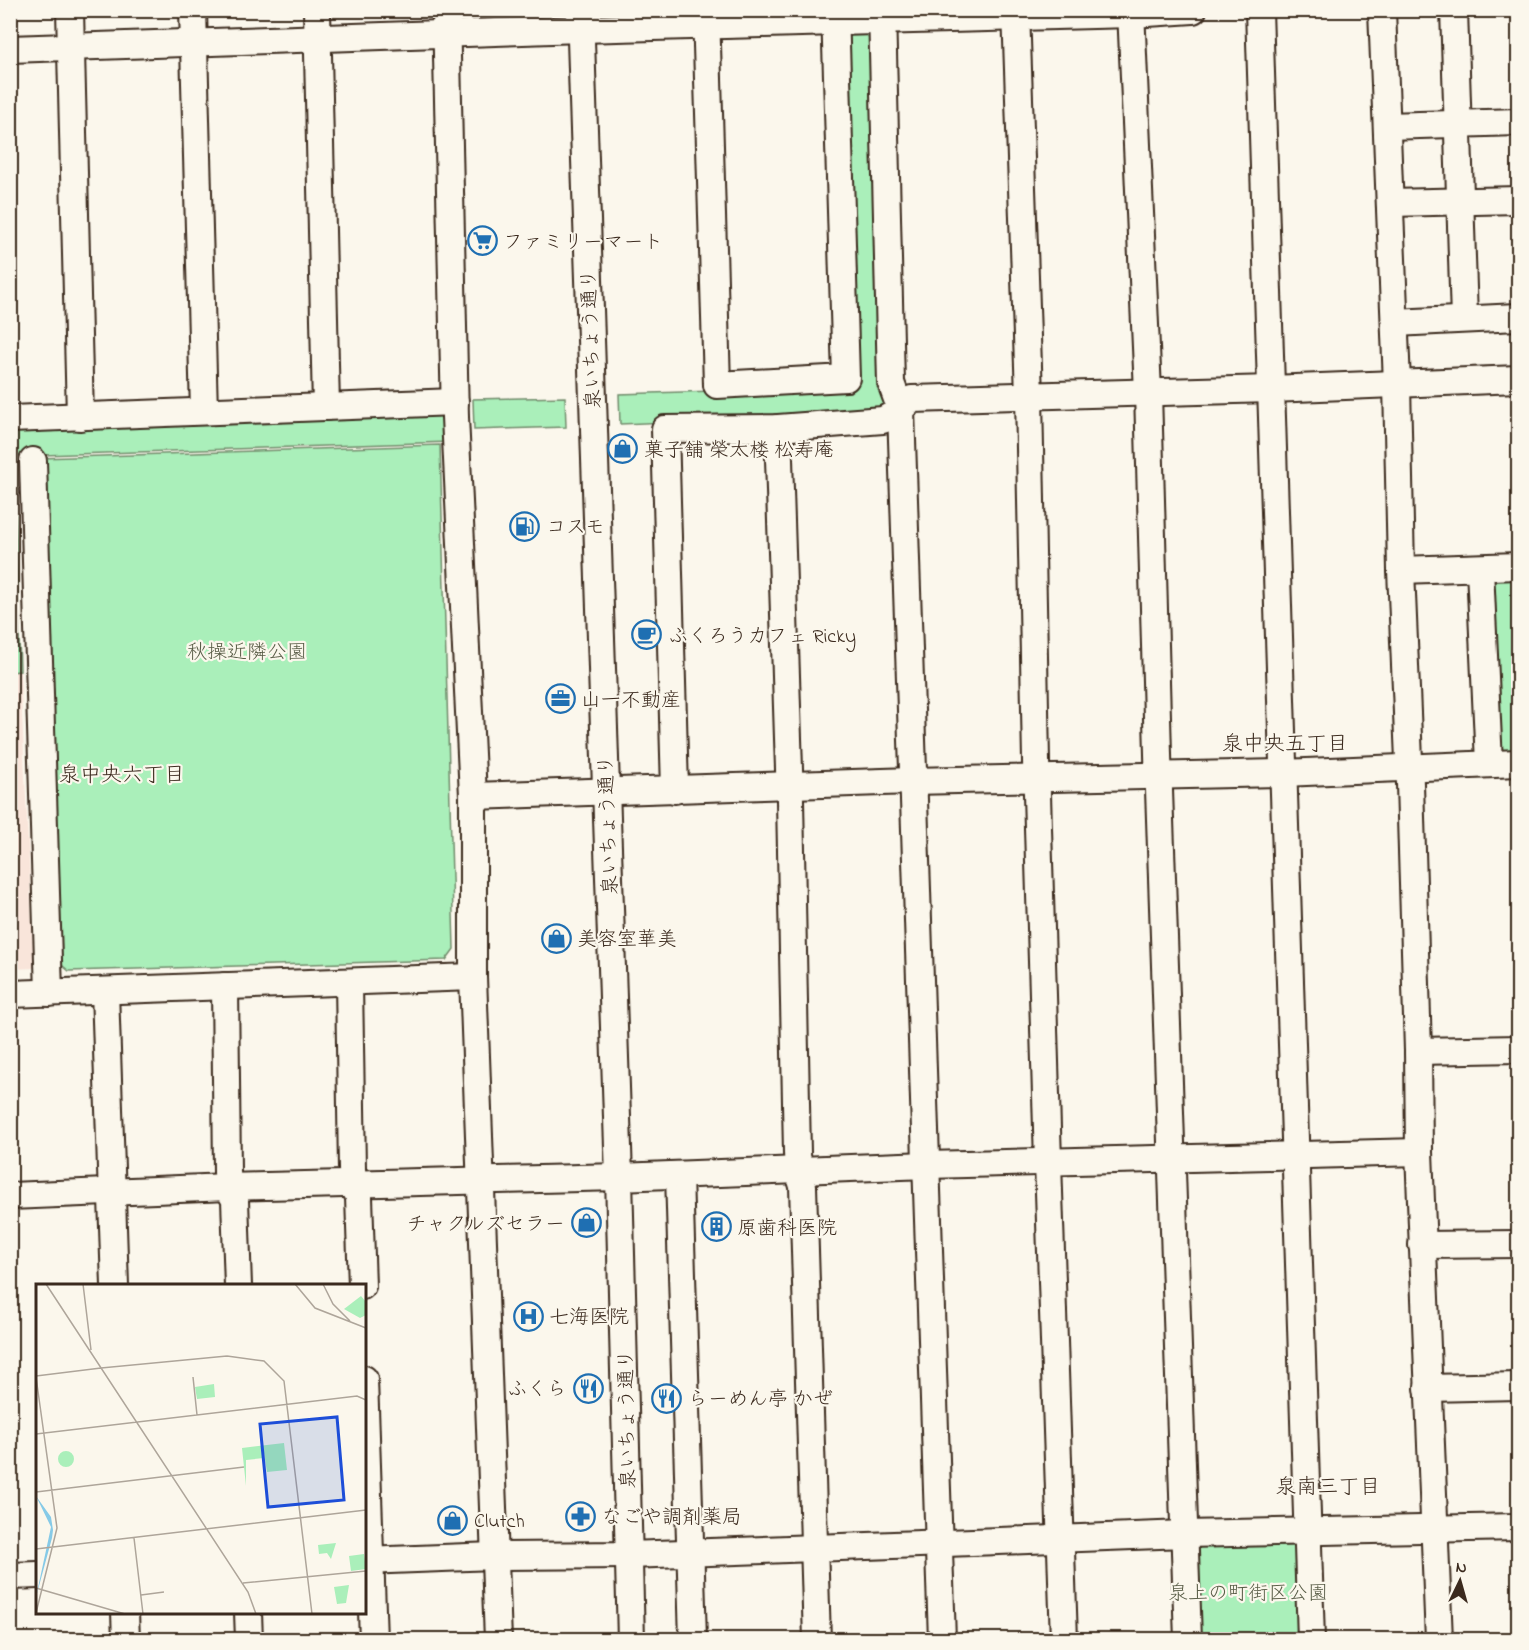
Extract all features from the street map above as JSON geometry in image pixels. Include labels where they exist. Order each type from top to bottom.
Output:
[{"type":"street","points":[[70,10],[69,47],[80,417]]},
{"type":"street","points":[[193,10],[204,411]]},
{"type":"street","points":[[317,10],[326,407]]},
{"type":"street","points":[[10,49],[317,38],[446,23],[1193,10]]},
{"type":"street","points":[[1259,10],[1311,1640]]},
{"type":"street","points":[[1382,10],[1398,384],[1401,570],[1418,1051],[1422,1245],[1439,1640]]},
{"type":"street","points":[[1454,10],[1464,319]]},
{"type":"street","points":[[1132,12],[1148,392],[1188,1640]]},
{"type":"street","points":[[1016,14],[1029,396],[1048,1162],[1064,1640]]},
{"type":"street","points":[[882,15],[891,382],[901,410],[942,1640]]},
{"type":"street","points":[[706,19],[717,385],[846,378],[835,16]]},
{"type":"street","name":"泉いちょう通り","points":[[580,20],[620,1177],[631,1640]]},
{"type":"street","points":[[446,23],[455,402],[473,796],[473,977],[498,1640]]},
{"type":"street","points":[[1387,126],[1518,122]]},
{"type":"street","points":[[1390,203],[1518,200]]},
{"type":"street","points":[[1395,323],[1518,317]]},
{"type":"street","points":[[675,790],[665,429],[778,428],[883,420],[901,410],[912,399],[1271,389],[1518,379]]},
{"type":"street","points":[[10,420],[455,402]]},
{"type":"street","points":[[778,428],[790,784],[798,1170],[802,1186],[817,1640]]},
{"type":"street","points":[[33,461],[49,993]]},
{"type":"street","points":[[1401,570],[1518,567]]},
{"type":"street","points":[[1480,569],[1489,763]]},
{"type":"street","points":[[473,796],[790,784],[1160,777],[1518,763]]},
{"type":"street","points":[[10,994],[473,977]]},
{"type":"street","points":[[349,983],[353,1184],[359,1197],[362,1284]]},
{"type":"street","points":[[225,986],[228,1187],[236,1200],[238,1284]]},
{"type":"street","points":[[105,991],[115,1284]]},
{"type":"street","points":[[1418,1051],[1518,1049]]},
{"type":"street","points":[[10,1196],[927,1165],[1419,1152]]},
{"type":"street","points":[[679,1175],[693,1640]]},
{"type":"street","points":[[1422,1245],[1518,1244]]},
{"type":"street","points":[[1428,1388],[1518,1386]]},
{"type":"street","points":[[366,1470],[373,1640]]},
{"type":"street","points":[[368,1561],[494,1556],[629,1555],[1185,1534],[1518,1527]]},
{"type":"street","points":[[10,1576],[36,1575]]},
{"type":"street","points":[[125,1614],[126,1640]]},
{"type":"street","points":[[248,1614],[249,1640]]},
{"type":"shaded area","points":[[20,671],[34,968],[11,969],[10,672]]},
{"type":"green space","points":[[843,11],[874,11],[887,402],[881,413],[620,424],[619,394],[849,387]]},
{"type":"green space","points":[[565,397],[566,427],[474,430],[473,399]]},
{"type":"green space","points":[[448,409],[450,442],[11,456],[10,424]]},
{"type":"green space","name":"秋操近隣公園","points":[[440,445],[454,949],[446,960],[69,971],[58,962],[41,458]]},
{"type":"green space","points":[[10,460],[14,460],[20,671],[11,672]]},
{"type":"green space","points":[[1496,576],[1518,576],[1518,753],[1502,754],[1497,747],[1490,582]]},
{"type":"green space","name":"泉上の町街区公園","points":[[1295,1545],[1303,1639],[1196,1639],[1193,1553],[1200,1546]]},
{"type":"place","name":"ファミリーマート","points":[[482,241]]},
{"type":"place","name":"菓子舗 榮太楼 松寿庵","points":[[623,449]]},
{"type":"place","name":"コスモ","points":[[525,526]]},
{"type":"place","name":"ふくろうカフェ Ricky","points":[[647,635]]},
{"type":"place","name":"山一不動産","points":[[560,699]]},
{"type":"place","name":"美容室華美","points":[[556,938]]},
{"type":"place","name":"チャクルズセラー","points":[[586,1223]]},
{"type":"place","name":"原歯科医院","points":[[716,1227]]},
{"type":"place","name":"七海医院","points":[[528,1316]]},
{"type":"place","name":"ふくら","points":[[588,1388]]},
{"type":"place","name":"らーめん亭 かぜ","points":[[667,1398]]},
{"type":"place","name":"なごや調剤薬局","points":[[581,1516]]},
{"type":"place","name":"Clutch","points":[[453,1520]]},
{"type":"district","name":"泉中央五丁目","points":[[1285,743]]},
{"type":"district","name":"泉中央六丁目","points":[[122,774]]},
{"type":"district","name":"泉南三丁目","points":[[1328,1486]]}]
